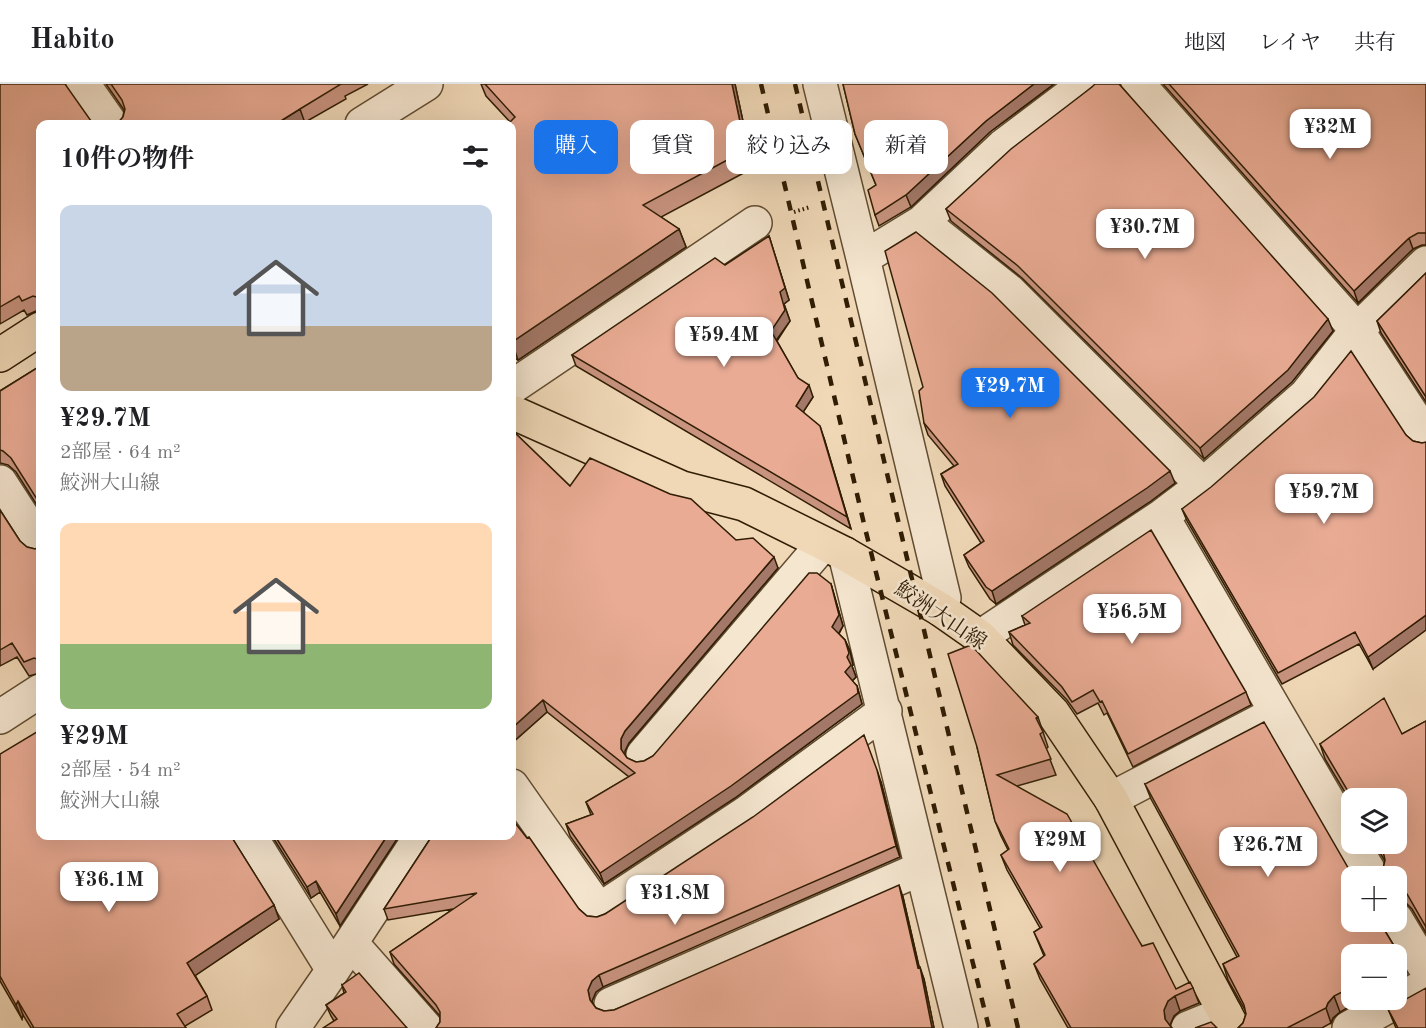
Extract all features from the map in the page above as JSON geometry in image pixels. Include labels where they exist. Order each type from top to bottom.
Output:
[{"type":"main road","points":[[0,355],[36,332]]},
{"type":"main road","name":"鮫洲大山線","points":[[516,414],[682,488],[744,504],[834,549],[940,609],[981,637],[1053,713],[1111,798],[1229,1021]]},
{"type":"street","points":[[84,84],[108,120]]},
{"type":"street","points":[[368,120],[425,84]]},
{"type":"street","points":[[820,84],[944,598],[940,609]]},
{"type":"street","points":[[863,258],[922,222],[1003,147],[1085,84]]},
{"type":"street","points":[[1138,84],[1357,330],[1426,436]]},
{"type":"street","points":[[922,222],[1009,291],[1203,485]]},
{"type":"street","points":[[516,384],[755,223]]},
{"type":"street","points":[[981,637],[1162,516],[1203,485],[1306,395],[1357,330],[1426,263]]},
{"type":"street","points":[[0,482],[36,538]]},
{"type":"street","points":[[1162,516],[1341,823]]},
{"type":"street","points":[[643,755],[834,549],[885,711],[961,1028]]},
{"type":"street","points":[[0,717],[36,694]]},
{"type":"street","points":[[516,792],[599,910],[746,813],[885,711]]},
{"type":"street","points":[[1111,798],[1276,713]]},
{"type":"street","points":[[252,840],[333,970]]},
{"type":"street","points":[[293,1028],[418,840]]},
{"type":"street","points":[[611,1004],[922,868]]},
{"type":"street","points":[[1404,932],[1426,969]]},
{"type":"street","points":[[351,943],[426,1028]]},
{"type":"street","points":[[1349,1028],[1426,984]]},
{"type":"street","points":[[1188,1028],[1229,1021]]},
{"type":"path","points":[[755,223],[848,196]]},
{"type":"building","points":[[0,84],[65,84],[90,120],[36,120],[36,297],[22,301],[19,296],[0,307]]},
{"type":"building","points":[[111,84],[341,84],[282,120],[120,120],[125,109]]},
{"type":"building","points":[[485,84],[732,84],[740,120],[726,120],[726,161],[714,167],[714,120],[630,120],[630,174],[701,174],[643,205],[679,229],[516,339],[516,120],[512,120],[515,117]]},
{"type":"building","points":[[843,84],[1034,84],[986,121],[948,156],[948,120],[864,120],[864,156],[852,120]]},
{"type":"building","points":[[1095,84],[1119,84],[1328,319],[1288,370],[1200,448],[1018,266],[946,209],[1011,149]]},
{"type":"building","points":[[1169,84],[1426,84],[1426,233],[1418,233],[1409,238],[1354,291]]},
{"type":"building","points":[[871,174],[929,174],[906,195],[875,215],[868,190],[876,185]]},
{"type":"building","points":[[916,232],[992,293],[1170,471],[992,591],[986,587],[964,555],[984,541],[941,474],[958,464],[924,423],[919,391],[923,387],[885,251]]},
{"type":"building","points":[[769,236],[785,288],[780,292],[785,310],[771,331],[798,378],[809,385],[796,406],[820,426],[847,517],[572,355],[715,258],[725,265]]},
{"type":"building","points":[[1426,273],[1426,397],[1377,321]]},
{"type":"building","points":[[1351,351],[1406,435],[1413,441],[1426,442],[1426,615],[1368,657],[1355,632],[1278,673],[1182,509],[1211,487],[1314,397]]},
{"type":"building","points":[[36,368],[36,498],[11,458],[0,450],[0,391]]},
{"type":"building","points":[[516,434],[570,486],[590,458],[670,494],[691,499],[736,540],[753,538],[774,557],[625,731],[621,739],[621,749],[627,758],[636,762],[653,756],[809,573],[817,573],[831,584],[839,615],[832,627],[845,640],[849,653],[847,657],[851,665],[845,672],[857,686],[858,693],[731,786],[600,873],[566,824],[593,814],[586,802],[635,773],[543,700],[516,724]]},
{"type":"building","points":[[0,510],[20,541],[27,547],[36,549],[36,659],[24,662],[12,643],[0,650]]},
{"type":"building","points":[[1151,530],[1246,692],[1128,754],[1102,701],[1100,702],[1093,690],[1072,702],[1062,687],[1009,632],[1030,623],[1022,616]]},
{"type":"building","points":[[971,645],[1038,717],[1036,718],[1043,732],[1040,734],[1051,759],[997,775],[1067,814],[1142,946],[1153,943],[1176,989],[1190,982],[1193,988],[1168,1001],[1164,1010],[1165,1019],[1172,1028],[1071,1028],[1034,964],[1045,955],[1034,932],[1042,927],[1001,855],[1009,849],[995,821],[977,747],[948,654]]},
{"type":"building","points":[[1384,698],[1402,734],[1426,721],[1426,927],[1407,894],[1407,866],[1384,866],[1384,854],[1407,854],[1407,788],[1346,788],[1320,744]]},
{"type":"building","points":[[1264,722],[1347,866],[1341,866],[1341,932],[1386,932],[1393,944],[1341,944],[1341,992],[1334,996],[1326,1008],[1287,1028],[1238,1028],[1243,1023],[1246,1014],[1244,1005],[1223,964],[1239,956],[1145,784]]},
{"type":"building","points":[[36,732],[36,840],[233,840],[274,905],[187,963],[207,996],[177,1014],[186,1028],[34,1028],[18,1001],[16,1005],[0,976],[0,754]]},
{"type":"building","points":[[864,735],[877,770],[896,846],[599,975],[592,981],[588,990],[590,1000],[596,1008],[604,1011],[614,1010],[899,885],[918,968],[920,967],[932,1028],[436,1028],[440,1022],[440,1012],[436,1005],[390,952],[477,893],[384,909],[429,840],[516,840],[516,824],[527,838],[529,837],[579,909],[587,916],[597,917],[753,817]]},
{"type":"building","points":[[278,840],[384,840],[336,914],[316,881],[307,887]]},
{"type":"building","points":[[359,973],[407,1028],[323,1028],[337,1019],[326,1005],[346,992],[342,985]]},
{"type":"building","points":[[1426,988],[1426,1028],[1398,1028],[1389,1010],[1407,1010],[1407,998]]},
{"type":"building","points":[[1211,1022],[1217,1028],[1195,1028]]},
{"type":"railway","points":[[761,84],[865,528],[989,1028]]},
{"type":"railway","points":[[795,84],[1018,1028]]}]
